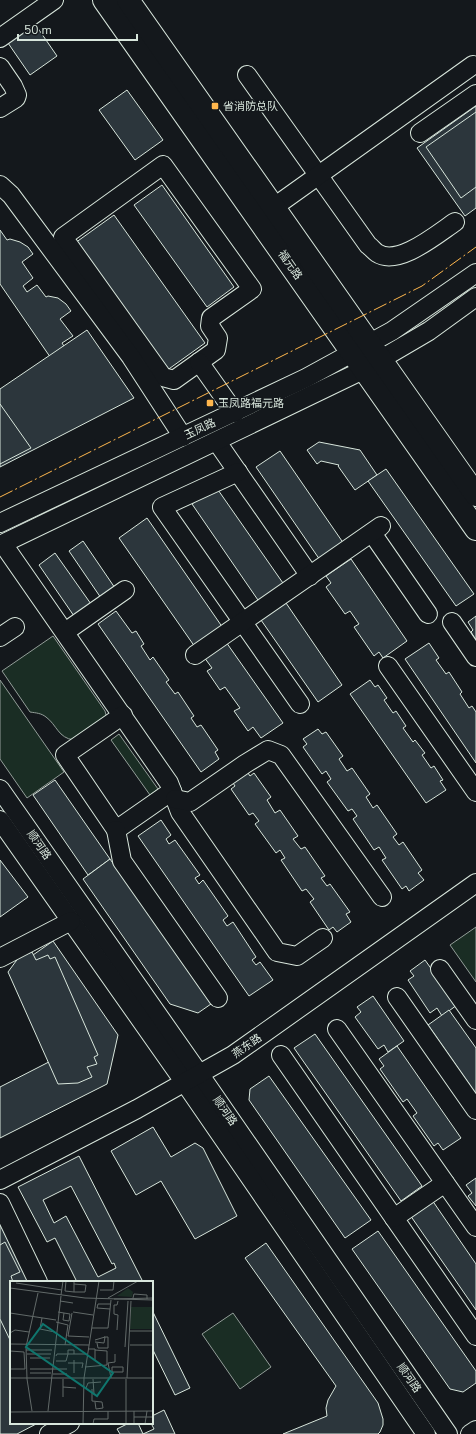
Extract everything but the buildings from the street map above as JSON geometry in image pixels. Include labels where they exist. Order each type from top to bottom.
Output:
[{"type":"main road","name":"福元路","points":[[104,0],[367,356],[476,495]]},
{"type":"main road","name":"福元路","points":[[128,0],[274,207],[476,529]]},
{"type":"street","points":[[0,38],[54,0]]},
{"type":"street","points":[[274,207],[473,65]]},
{"type":"street","points":[[0,67],[13,86],[17,95],[16,98],[0,108]]},
{"type":"street","points":[[247,75],[368,245],[378,254],[387,257],[396,257],[407,254],[455,222]]},
{"type":"street","points":[[420,133],[476,94]]},
{"type":"street","points":[[163,165],[252,289],[211,318],[210,326],[218,338],[216,350],[199,362],[174,380],[163,377],[63,237],[163,165]]},
{"type":"street","points":[[0,185],[11,195],[131,357],[183,437]]},
{"type":"street","name":"玉凤路","points":[[2,544],[217,442],[367,356],[419,313],[476,273]]},
{"type":"street","name":"玉凤路","points":[[0,523],[299,382],[429,331],[476,297]]},
{"type":"street","points":[[199,362],[235,413]]},
{"type":"street","points":[[217,442],[310,576]]},
{"type":"street","points":[[238,472],[162,507],[300,704]]},
{"type":"street","points":[[195,656],[376,529],[428,614]]},
{"type":"street","points":[[2,544],[123,715],[169,783],[180,812],[277,952],[298,956],[323,938]]},
{"type":"street","points":[[64,632],[125,590]]},
{"type":"street","points":[[452,622],[476,657]]},
{"type":"street","points":[[388,666],[476,792]]},
{"type":"street","points":[[123,715],[65,755],[116,830],[122,861],[218,998]]},
{"type":"street","points":[[174,795],[190,802],[268,750],[281,754],[382,897]]},
{"type":"street","name":"顺河路","points":[[0,789],[426,1434]]},
{"type":"street","points":[[116,830],[174,795]]},
{"type":"street","name":"顺河路","points":[[0,820],[71,921],[192,1079],[448,1434]]},
{"type":"street","name":"燕东路","points":[[0,1180],[192,1079],[233,1055],[476,883]]},
{"type":"street","points":[[0,958],[71,921]]},
{"type":"street","points":[[440,969],[476,1020]]},
{"type":"street","points":[[397,997],[476,1110]]},
{"type":"street","points":[[337,1029],[476,1227]]},
{"type":"street","points":[[281,1055],[476,1336]]},
{"type":"street","points":[[394,1218],[445,1182]]},
{"type":"street","points":[[0,1203],[38,1281]]},
{"type":"street","points":[[49,1434],[68,1424]]},
{"type":"street","points":[[470,1434],[476,1430]]},
{"type":"green space","points":[[53,636],[105,711],[106,715],[104,719],[74,740],[64,737],[50,720],[44,716],[38,713],[30,712],[2,671]]},
{"type":"green space","points":[[0,680],[64,772],[27,798],[0,759]]},
{"type":"green space","points":[[119,734],[158,789],[150,795],[111,740]]},
{"type":"green space","points":[[476,927],[476,982],[450,945]]},
{"type":"green space","points":[[233,1313],[271,1367],[240,1389],[202,1334]]},
{"type":"power","points":[[0,497],[422,286],[476,247]]},
{"type":"place","name":"省消防总队","points":[[215,106]]},
{"type":"place","name":"玉凤路福元路","points":[[210,403]]}]
